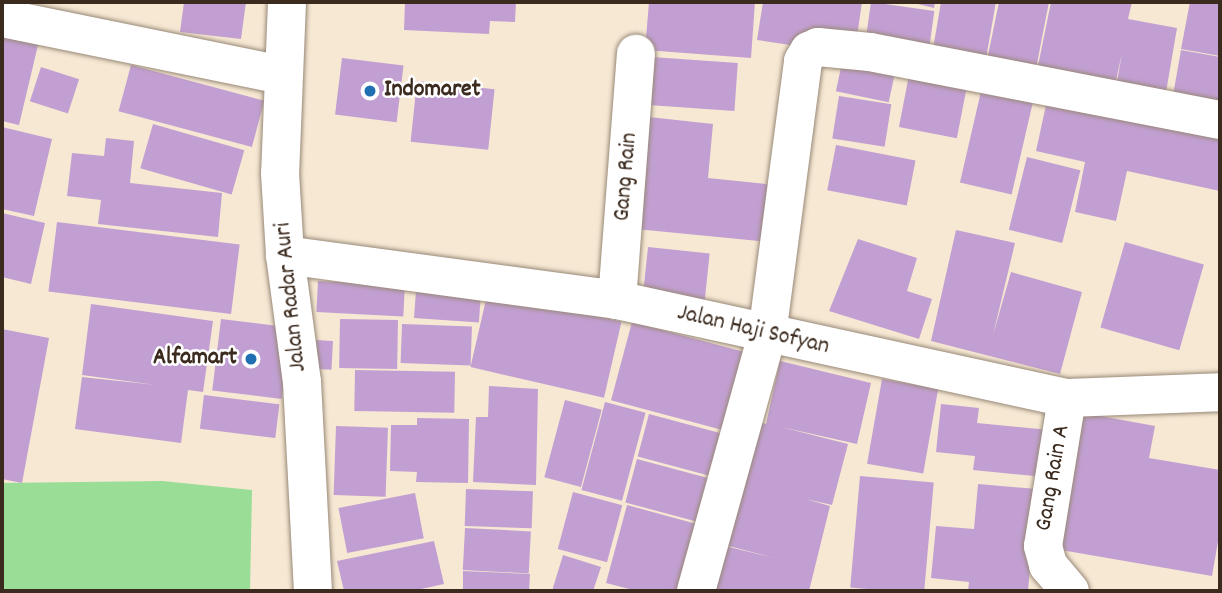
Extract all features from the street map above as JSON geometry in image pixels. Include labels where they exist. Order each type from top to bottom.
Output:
[{"type":"street","name":"Jalan Radar Auri","points":[[287,2],[279,128],[285,255],[302,382],[313,591]]},
{"type":"street","points":[[2,18],[282,75]]},
{"type":"street","points":[[696,591],[766,335],[803,61],[818,47],[870,52],[1220,120]]},
{"type":"street","name":"Gang Rain","points":[[617,300],[636,54]]},
{"type":"street","name":"Jalan Haji Sofyan","points":[[285,255],[617,300],[766,335],[1067,398],[1220,392]]},
{"type":"street","name":"Gang Rain A","points":[[1067,398],[1043,546],[1048,565],[1070,591]]},
{"type":"green space","points":[[162,481],[252,490],[250,591],[2,591],[2,483]]},
{"type":"building","points":[[184,2],[246,2],[241,39],[180,32]]},
{"type":"building","points":[[405,2],[516,2],[515,22],[490,21],[489,34],[404,30]]},
{"type":"building","points":[[649,2],[755,2],[751,58],[645,50]]},
{"type":"building","points":[[763,2],[862,2],[856,43],[810,48],[757,40]]},
{"type":"building","points":[[871,2],[934,11],[928,56],[865,48]]},
{"type":"building","points":[[910,2],[935,2],[934,8]]},
{"type":"building","points":[[941,2],[996,2],[985,64],[932,55]]},
{"type":"building","points":[[999,2],[1049,2],[1034,79],[985,70]]},
{"type":"building","points":[[1051,2],[1132,2],[1128,19],[1177,28],[1165,98],[1116,88],[1122,53],[1114,90],[1038,66]]},
{"type":"building","points":[[1190,2],[1220,3],[1220,56],[1181,49]]},
{"type":"building","points":[[2,37],[38,45],[19,125],[2,121]]},
{"type":"building","points":[[1181,50],[1220,57],[1220,110],[1172,101]]},
{"type":"building","points":[[844,53],[897,64],[889,102],[836,91]]},
{"type":"building","points":[[652,57],[738,63],[734,111],[649,105]]},
{"type":"building","name":"Indomaret","points":[[342,58],[404,66],[397,122],[335,115]]},
{"type":"building","points":[[131,65],[264,101],[252,147],[119,111]]},
{"type":"building","points":[[41,67],[79,79],[68,114],[30,101]]},
{"type":"building","points":[[910,70],[968,81],[957,138],[899,127]]},
{"type":"building","points":[[417,81],[495,89],[488,150],[411,142]]},
{"type":"building","points":[[982,87],[1034,99],[1012,194],[960,182]]},
{"type":"building","points":[[839,96],[891,104],[885,147],[832,138]]},
{"type":"building","points":[[1048,96],[1220,134],[1220,191],[1127,171],[1116,221],[1075,212],[1085,162],[1036,151]]},
{"type":"building","points":[[649,117],[713,124],[708,178],[775,185],[768,242],[636,229]]},
{"type":"building","points":[[153,124],[244,150],[232,194],[140,168]]},
{"type":"building","points":[[2,127],[52,139],[34,216],[2,209]]},
{"type":"building","points":[[106,138],[134,141],[130,183],[222,193],[218,237],[98,224],[101,200],[67,196],[72,153],[104,156]]},
{"type":"building","points":[[836,145],[916,160],[907,206],[827,190]]},
{"type":"building","points":[[1027,157],[1080,170],[1062,243],[1009,230]]},
{"type":"building","points":[[2,213],[45,223],[31,284],[2,277]]},
{"type":"building","points":[[57,222],[240,244],[231,314],[48,291]]},
{"type":"building","points":[[956,230],[1015,243],[993,335],[1011,272],[1082,292],[1060,374],[931,341]]},
{"type":"building","points":[[858,239],[917,258],[907,291],[932,299],[919,339],[829,311]]},
{"type":"building","points":[[1125,242],[1204,265],[1179,350],[1100,328]]},
{"type":"building","points":[[648,247],[710,253],[705,300],[643,294]]},
{"type":"building","points":[[318,281],[405,286],[403,317],[316,312]]},
{"type":"building","points":[[416,290],[481,295],[479,322],[414,318]]},
{"type":"building","points":[[488,291],[621,322],[604,398],[470,367]]},
{"type":"building","points":[[91,304],[213,321],[203,392],[188,390],[181,443],[75,429],[82,377],[156,385],[82,375]]},
{"type":"building","name":"Alfamart","points":[[221,319],[290,328],[282,399],[212,390]]},
{"type":"building","points":[[340,319],[398,320],[397,369],[339,368]]},
{"type":"building","points":[[632,322],[753,354],[732,433],[611,400]]},
{"type":"building","points":[[402,324],[472,326],[471,365],[401,363]]},
{"type":"building","points":[[2,329],[49,338],[22,483],[2,479]]},
{"type":"building","points":[[316,340],[333,341],[331,370],[314,369]]},
{"type":"building","points":[[780,361],[871,383],[857,444],[781,427],[848,444],[832,505],[806,499],[830,506],[809,591],[714,591],[725,546],[774,558],[725,545],[759,422],[766,424]]},
{"type":"building","points":[[355,370],[455,372],[454,413],[354,411]]},
{"type":"building","points":[[882,379],[938,389],[923,474],[867,464]]},
{"type":"building","points":[[489,386],[538,389],[536,485],[473,482],[476,417],[488,417]]},
{"type":"building","points":[[204,395],[279,404],[275,438],[200,429]]},
{"type":"building","points":[[565,400],[602,410],[581,487],[544,477]]},
{"type":"building","points":[[605,402],[646,413],[622,501],[581,490]]},
{"type":"building","points":[[941,404],[979,408],[977,423],[1049,430],[1045,477],[973,470],[975,456],[936,452]]},
{"type":"building","points":[[1084,413],[1155,426],[1149,458],[1220,470],[1220,530],[1212,576],[1061,550]]},
{"type":"building","points":[[649,414],[729,435],[718,478],[638,457]]},
{"type":"building","points":[[417,418],[469,419],[468,483],[416,482],[417,472],[390,471],[391,425],[417,425]]},
{"type":"building","points":[[336,426],[388,428],[386,497],[334,495]]},
{"type":"building","points":[[637,459],[718,481],[706,524],[625,502]]},
{"type":"building","points":[[860,476],[934,482],[924,591],[850,588]]},
{"type":"building","points":[[978,484],[1037,489],[1028,591],[968,591],[969,582],[931,578],[936,526],[974,529]]},
{"type":"building","points":[[466,489],[533,491],[532,528],[465,526]]},
{"type":"building","points":[[573,492],[622,505],[607,562],[558,549]]},
{"type":"building","points":[[415,493],[424,538],[347,553],[338,508]]},
{"type":"building","points":[[627,505],[704,526],[687,591],[637,591],[606,583]]},
{"type":"building","points":[[465,528],[531,531],[529,573],[463,570]]},
{"type":"building","points":[[434,541],[444,584],[412,591],[344,591],[337,561]]},
{"type":"building","points":[[563,555],[601,567],[593,591],[552,591]]},
{"type":"building","points":[[463,571],[530,574],[529,591],[463,591]]},
{"type":"place","name":"Indomaret","points":[[370,91]]},
{"type":"place","name":"Alfamart","points":[[251,359]]}]
